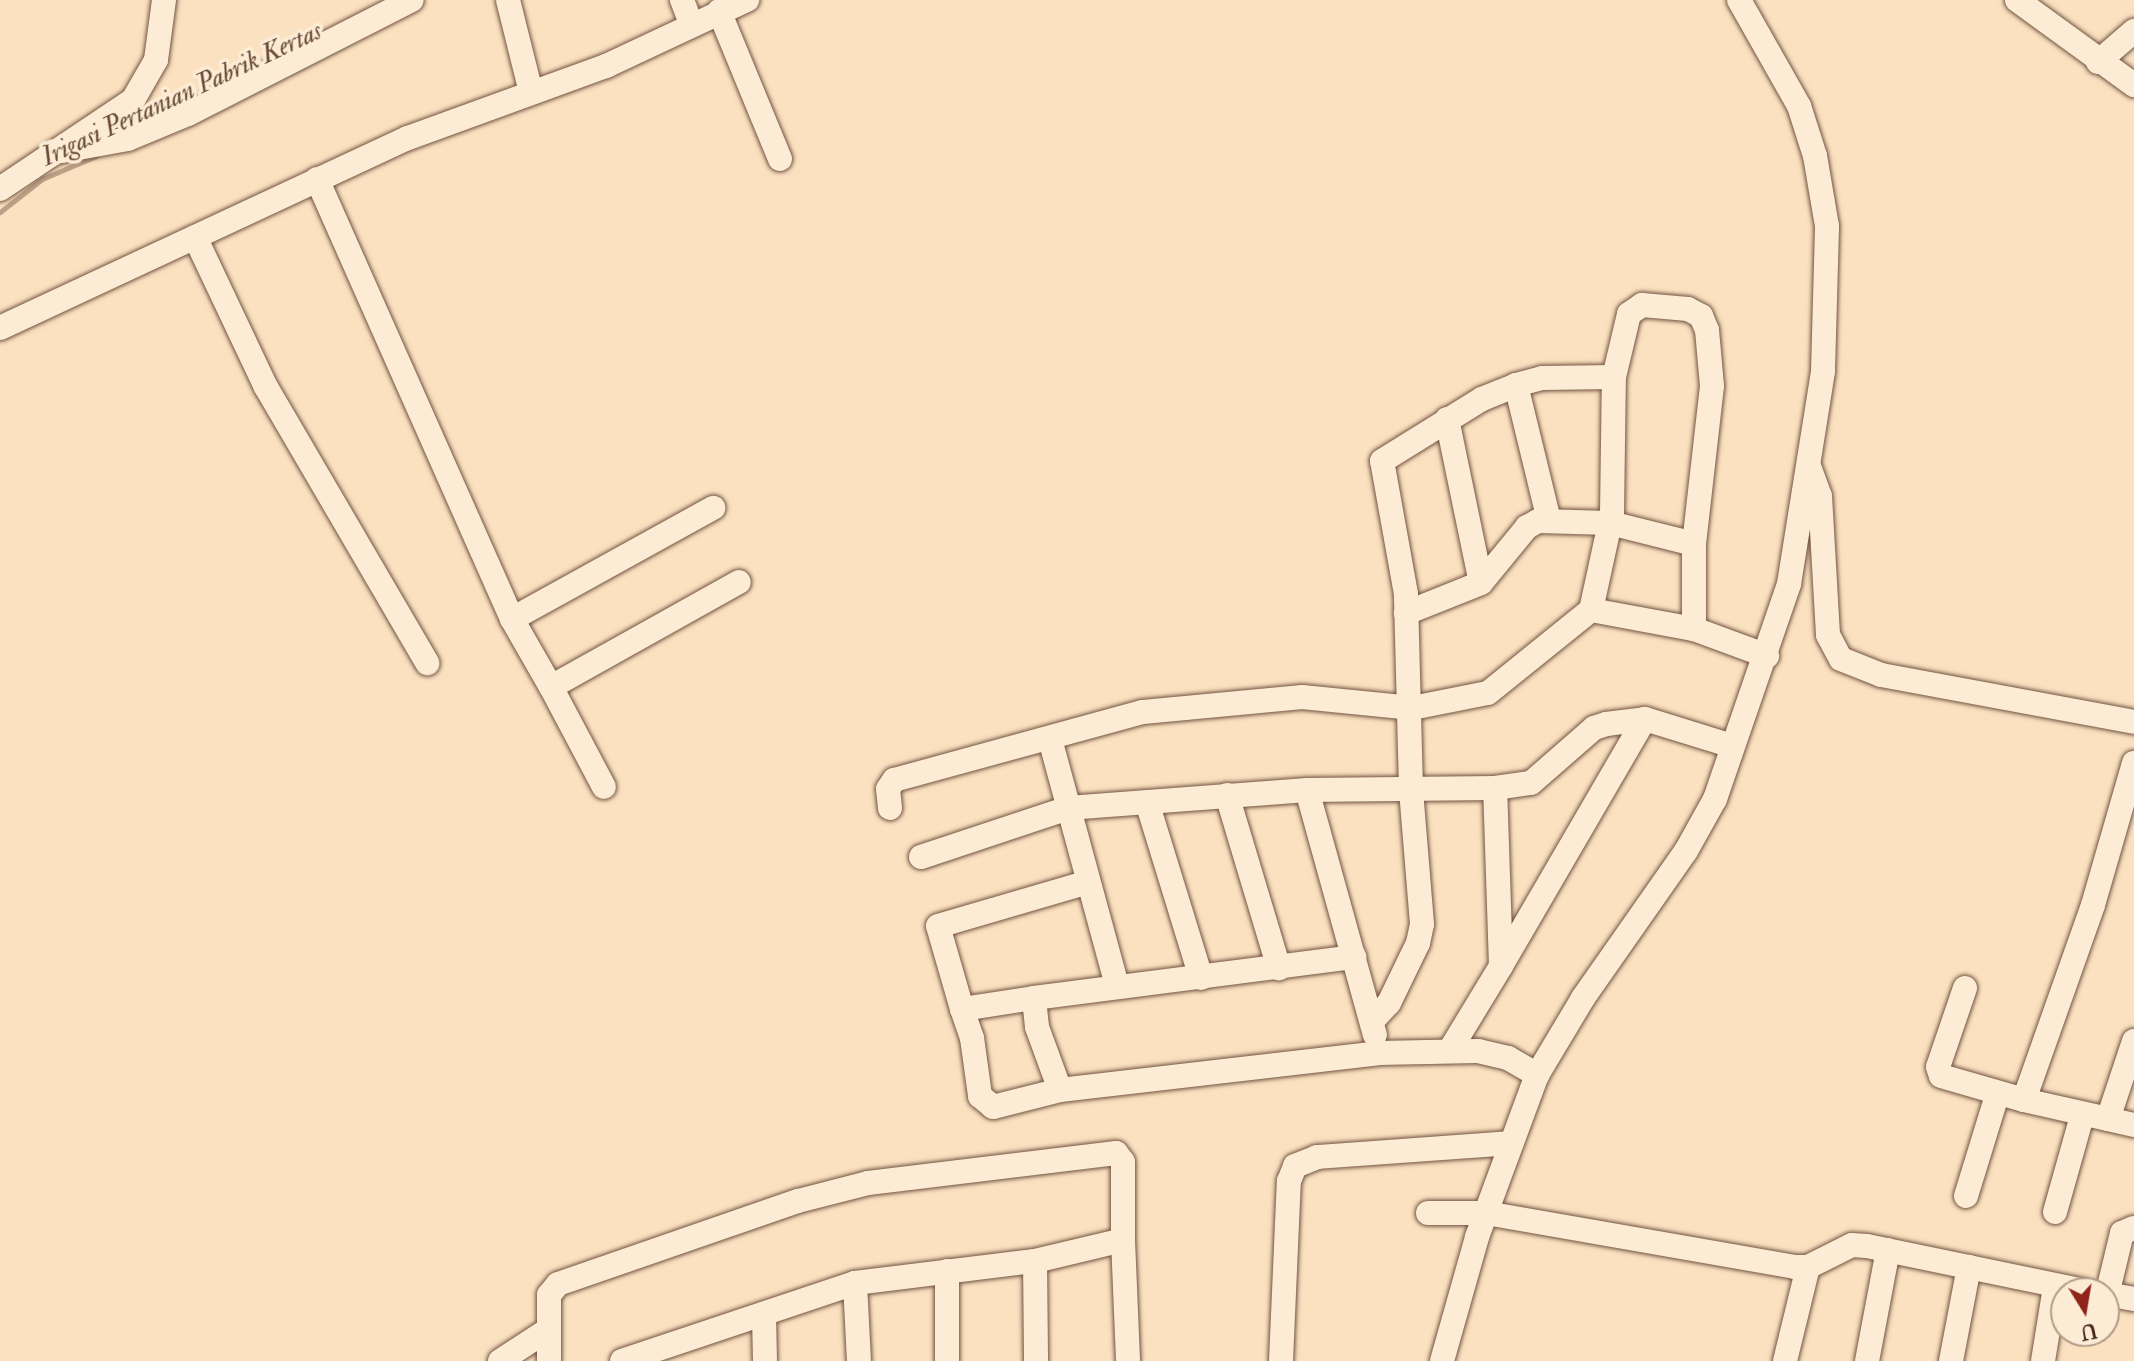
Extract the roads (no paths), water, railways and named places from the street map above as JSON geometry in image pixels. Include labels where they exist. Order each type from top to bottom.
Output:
[{"type":"street","points":[[0,190],[62,151],[133,100],[156,60],[164,0]]},
{"type":"street","points":[[62,151],[128,139],[188,114],[412,0]]},
{"type":"street","points":[[508,0],[531,92]]},
{"type":"street","points":[[682,0],[691,24]]},
{"type":"street","points":[[0,328],[408,138],[606,66],[747,0]]},
{"type":"street","points":[[1442,1361],[1486,1213],[1537,1075],[1583,998],[1686,851],[1715,799],[1767,656],[1789,584],[1823,371],[1827,226],[1815,156],[1799,106],[1739,0]]},
{"type":"street","points":[[2017,0],[2098,62],[2134,85]]},
{"type":"street","points":[[719,11],[780,159]]},
{"type":"street","points":[[2098,62],[2134,31]]},
{"type":"street","points":[[317,179],[512,619],[604,787]]},
{"type":"street","points":[[195,237],[266,387],[427,663]]},
{"type":"street","points":[[890,808],[888,789],[894,780],[1143,712],[1289,699],[1412,708],[1488,693],[1591,610],[1610,523],[1614,377],[1634,307],[1688,309],[1700,316],[1707,330],[1712,386],[1694,544],[1693,629]]},
{"type":"street","points":[[1372,1021],[1390,1003],[1418,943],[1422,924],[1411,789],[1412,708],[1406,613],[1382,461],[1447,419],[1516,385],[1542,378],[1614,377]]},
{"type":"street","points":[[1516,385],[1549,520]]},
{"type":"street","points":[[1447,419],[1481,583]]},
{"type":"street","points":[[1808,463],[1820,496],[1828,635],[1841,659],[1881,675],[2134,722]]},
{"type":"street","points":[[512,619],[713,508]]},
{"type":"street","points":[[1406,613],[1481,583],[1527,527],[1549,520],[1610,523],[1694,544]]},
{"type":"street","points":[[551,687],[739,582]]},
{"type":"street","points":[[1591,610],[1693,629],[1767,656]]},
{"type":"street","points":[[920,857],[1068,808],[1307,790],[1495,788],[1537,779],[1594,728],[1645,719],[1732,747]]},
{"type":"street","points":[[1450,1050],[1502,966],[1645,719]]},
{"type":"street","points":[[1049,739],[1117,986]]},
{"type":"street","points":[[2024,1100],[2093,905],[2134,763]]},
{"type":"street","points":[[1495,788],[1502,966]]},
{"type":"street","points":[[1307,790],[1372,1021],[1378,1053]]},
{"type":"street","points":[[1227,795],[1279,968]]},
{"type":"street","points":[[1147,802],[1201,978]]},
{"type":"street","points":[[1088,882],[937,926],[986,1104],[993,1107],[1060,1090],[1378,1053],[1479,1051],[1507,1058],[1537,1075]]},
{"type":"street","points":[[962,1009],[1117,986],[1201,978],[1354,957]]},
{"type":"street","points":[[1965,988],[1938,1067],[1941,1076],[1997,1095],[2134,1125]]},
{"type":"street","points":[[1034,998],[1037,1027],[1060,1090]]},
{"type":"street","points":[[2108,1119],[2134,1041]]},
{"type":"street","points":[[1966,1196],[1997,1095]]},
{"type":"street","points":[[2055,1212],[2082,1115]]},
{"type":"street","points":[[1281,1361],[1289,1181],[1295,1166],[1317,1157],[1510,1143]]},
{"type":"street","points":[[549,1361],[546,1331],[549,1295],[558,1284],[798,1201],[868,1183],[1116,1153],[1122,1162],[1128,1361]]},
{"type":"street","points":[[1428,1213],[1486,1213],[1808,1267],[1852,1245],[1888,1250],[2050,1286]]},
{"type":"street","points":[[2105,1277],[2122,1233],[2134,1228]]},
{"type":"street","points":[[622,1361],[673,1352],[764,1314],[855,1283],[1035,1261],[1123,1240]]},
{"type":"street","points":[[1867,1361],[1888,1250]]},
{"type":"street","points":[[1035,1261],[1036,1361]]},
{"type":"street","points":[[1785,1361],[1808,1267]]},
{"type":"street","points":[[1951,1361],[1969,1267]]},
{"type":"street","points":[[947,1270],[947,1361]]},
{"type":"street","points":[[855,1283],[859,1361]]},
{"type":"street","points":[[764,1314],[765,1361]]},
{"type":"street","points":[[2043,1361],[2050,1318]]},
{"type":"street","points":[[500,1361],[546,1331]]},
{"type":"waterway","name":"Irigasi Pertanian Pabrik Kertas","points":[[0,212],[42,179],[96,156]]}]
